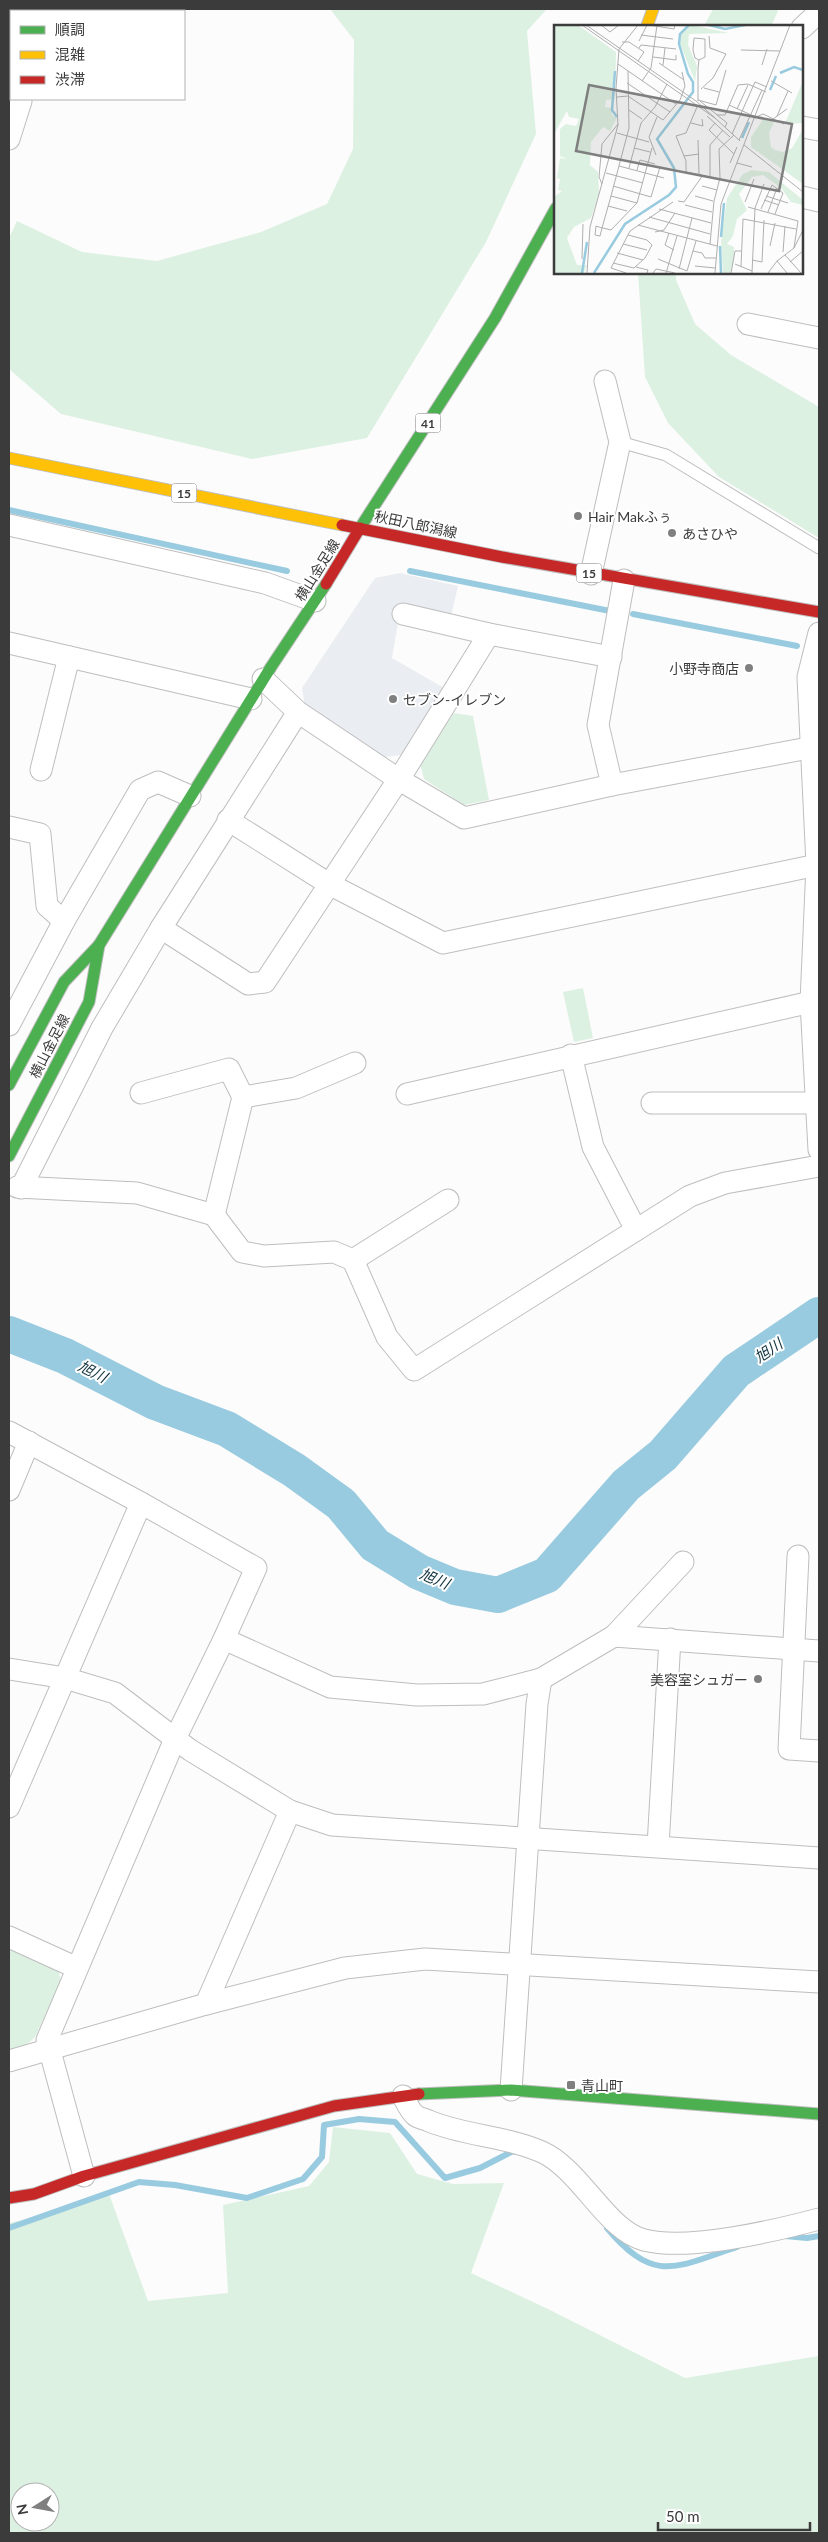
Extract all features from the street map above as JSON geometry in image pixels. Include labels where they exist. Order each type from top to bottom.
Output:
[{"type":"street","points":[[647,25],[653,9]]},
{"type":"street","points":[[803,27],[817,14],[819,9]]},
{"type":"street","points":[[803,33],[819,36]]},
{"type":"street","points":[[9,139],[21,101]]},
{"type":"street","points":[[803,127],[819,130]]},
{"type":"street","points":[[803,197],[819,201]]},
{"type":"street","name":"横山金足線","points":[[9,1086],[64,982],[100,945],[263,679],[496,318],[554,212]]},
{"type":"street","points":[[748,324],[819,338]]},
{"type":"street","points":[[591,574],[620,442],[605,381]]},
{"type":"street","name":"秋田八郎潟線","points":[[9,458],[591,574],[819,612]]},
{"type":"street","points":[[9,525],[266,583],[315,601]]},
{"type":"street","points":[[612,785],[598,725],[624,580]]},
{"type":"street","points":[[403,614],[489,634],[611,657]]},
{"type":"street","points":[[819,633],[808,677],[815,746],[816,952],[811,1002],[819,1150]]},
{"type":"street","points":[[161,928],[248,984],[265,982],[398,779],[489,634]]},
{"type":"street","points":[[9,642],[251,699]]},
{"type":"street","points":[[41,770],[69,657]]},
{"type":"street","points":[[263,679],[298,712],[398,779],[464,818],[612,785],[815,746]]},
{"type":"street","points":[[298,712],[161,928],[102,1028],[19,1188],[137,1194],[214,1215],[242,1252],[264,1256],[334,1252],[353,1260],[387,1337],[414,1370],[690,1196],[725,1182],[819,1166]]},
{"type":"street","points":[[9,1025],[64,921],[140,790],[158,782],[190,796]]},
{"type":"street","points":[[228,820],[329,884],[443,943],[816,865]]},
{"type":"street","points":[[9,827],[40,834],[47,906],[64,921]]},
{"type":"street","name":"横山金足線","points":[[9,1156],[89,1002],[100,945]]},
{"type":"street","points":[[406,1094],[811,1002]]},
{"type":"street","points":[[571,1055],[593,1147],[636,1230]]},
{"type":"street","points":[[243,1096],[296,1088],[355,1063]]},
{"type":"street","points":[[141,1093],[229,1069],[243,1096],[214,1215]]},
{"type":"street","points":[[652,1103],[816,1103]]},
{"type":"street","points":[[353,1260],[448,1200]]},
{"type":"street","points":[[9,1432],[256,1568],[175,1739],[47,2040],[84,2176]]},
{"type":"street","points":[[9,1490],[29,1442]]},
{"type":"street","points":[[9,1808],[141,1503]]},
{"type":"street","points":[[798,1556],[789,1749],[819,1751]]},
{"type":"street","points":[[224,1639],[330,1687],[417,1695],[483,1694],[540,1678],[614,1636],[683,1562]]},
{"type":"street","points":[[614,1636],[819,1650]]},
{"type":"street","points":[[658,1846],[670,1639]]},
{"type":"street","points":[[9,1669],[65,1678],[115,1693],[175,1739],[290,1811],[332,1825],[819,1858]]},
{"type":"street","points":[[511,2090],[540,1678]]},
{"type":"street","points":[[206,2004],[290,1811]]},
{"type":"street","points":[[9,1937],[77,1968]]},
{"type":"street","points":[[9,2061],[206,2004],[345,1968],[425,1959],[521,1963],[819,1982]]},
{"type":"street","points":[[9,2198],[34,2194],[84,2176],[334,2106],[403,2096],[511,2090],[819,2114]]},
{"type":"street","points":[[403,2096],[415,2116],[442,2126],[501,2139],[543,2152],[570,2171],[620,2226],[642,2240],[678,2245],[787,2228],[819,2219]]},
{"type":"lane","points":[[620,442],[666,456],[819,548]]},
{"type":"shaded area","points":[[400,573],[458,586],[451,616],[398,623],[392,658],[444,688],[401,755],[384,757],[305,707],[302,688],[375,578]]},
{"type":"green space","points":[[330,9],[547,9],[527,31],[536,134],[486,242],[367,438],[252,459],[61,414],[9,369],[9,238],[17,221],[82,252],[157,261],[261,232],[327,204],[353,149],[354,40]]},
{"type":"green space","points":[[713,9],[779,9],[771,25],[705,25]]},
{"type":"green space","points":[[638,274],[676,274],[676,280],[695,324],[731,355],[819,407],[819,538],[719,477],[668,423],[645,377]]},
{"type":"green space","points":[[454,713],[473,716],[489,800],[464,805],[424,779],[420,763]]},
{"type":"green space","points":[[583,988],[593,1038],[574,1042],[563,992]]},
{"type":"green space","points":[[9,1946],[58,1969],[61,1981],[35,2037],[21,2050],[9,2052]]},
{"type":"green space","points":[[333,2127],[390,2133],[417,2174],[453,2184],[504,2183],[471,2273],[548,2309],[685,2378],[819,2356],[819,2533],[9,2533],[9,2223],[109,2194],[148,2301],[228,2293],[223,2205],[309,2186],[329,2162]]},
{"type":"waterway","points":[[9,510],[287,571]]},
{"type":"waterway","points":[[410,571],[610,611]]},
{"type":"waterway","points":[[633,614],[797,646]]},
{"type":"waterway","name":"旭川","points":[[9,1334],[65,1356],[155,1402],[227,1429],[294,1470],[341,1504],[375,1545],[419,1572],[455,1587],[498,1595],[547,1575],[626,1485],[663,1455],[736,1371],[819,1315]]},
{"type":"waterway","points":[[9,2228],[139,2182],[175,2185],[247,2198],[303,2179],[322,2157],[324,2125],[359,2119],[395,2122],[445,2178],[480,2168],[513,2151],[517,2152]]},
{"type":"waterway","points":[[607,2228],[624,2246],[639,2258],[653,2264],[667,2266],[682,2265],[737,2247]]},
{"type":"waterway","points":[[785,2236],[807,2238],[819,2236]]},
{"type":"traffic: fast","points":[[360,528],[495,318],[554,212]]},
{"type":"traffic: fast","points":[[99,945],[271,667],[326,584]]},
{"type":"traffic: fast","points":[[9,1085],[64,982],[99,945],[89,1002],[9,1156]]},
{"type":"traffic: fast","points":[[419,2094],[511,2090],[819,2114]]},
{"type":"traffic: slow","points":[[647,25],[653,9]]},
{"type":"traffic: slow","points":[[9,458],[342,525]]},
{"type":"traffic: jam","points":[[342,525],[502,557],[819,612]]},
{"type":"traffic: jam","points":[[326,584],[360,528]]},
{"type":"traffic: jam","points":[[9,2198],[34,2194],[84,2176],[334,2106],[419,2094]]},
{"type":"place","name":"Hair Makふぅ","points":[[578,516]]},
{"type":"place","name":"あさひや","points":[[672,533]]},
{"type":"place","name":"小野寺商店","points":[[749,668]]},
{"type":"place","name":"セブン-イレブン","points":[[393,699]]},
{"type":"place","name":"美容室シュガー","points":[[758,1679]]},
{"type":"place","name":"青山町","points":[[571,2085]]}]
